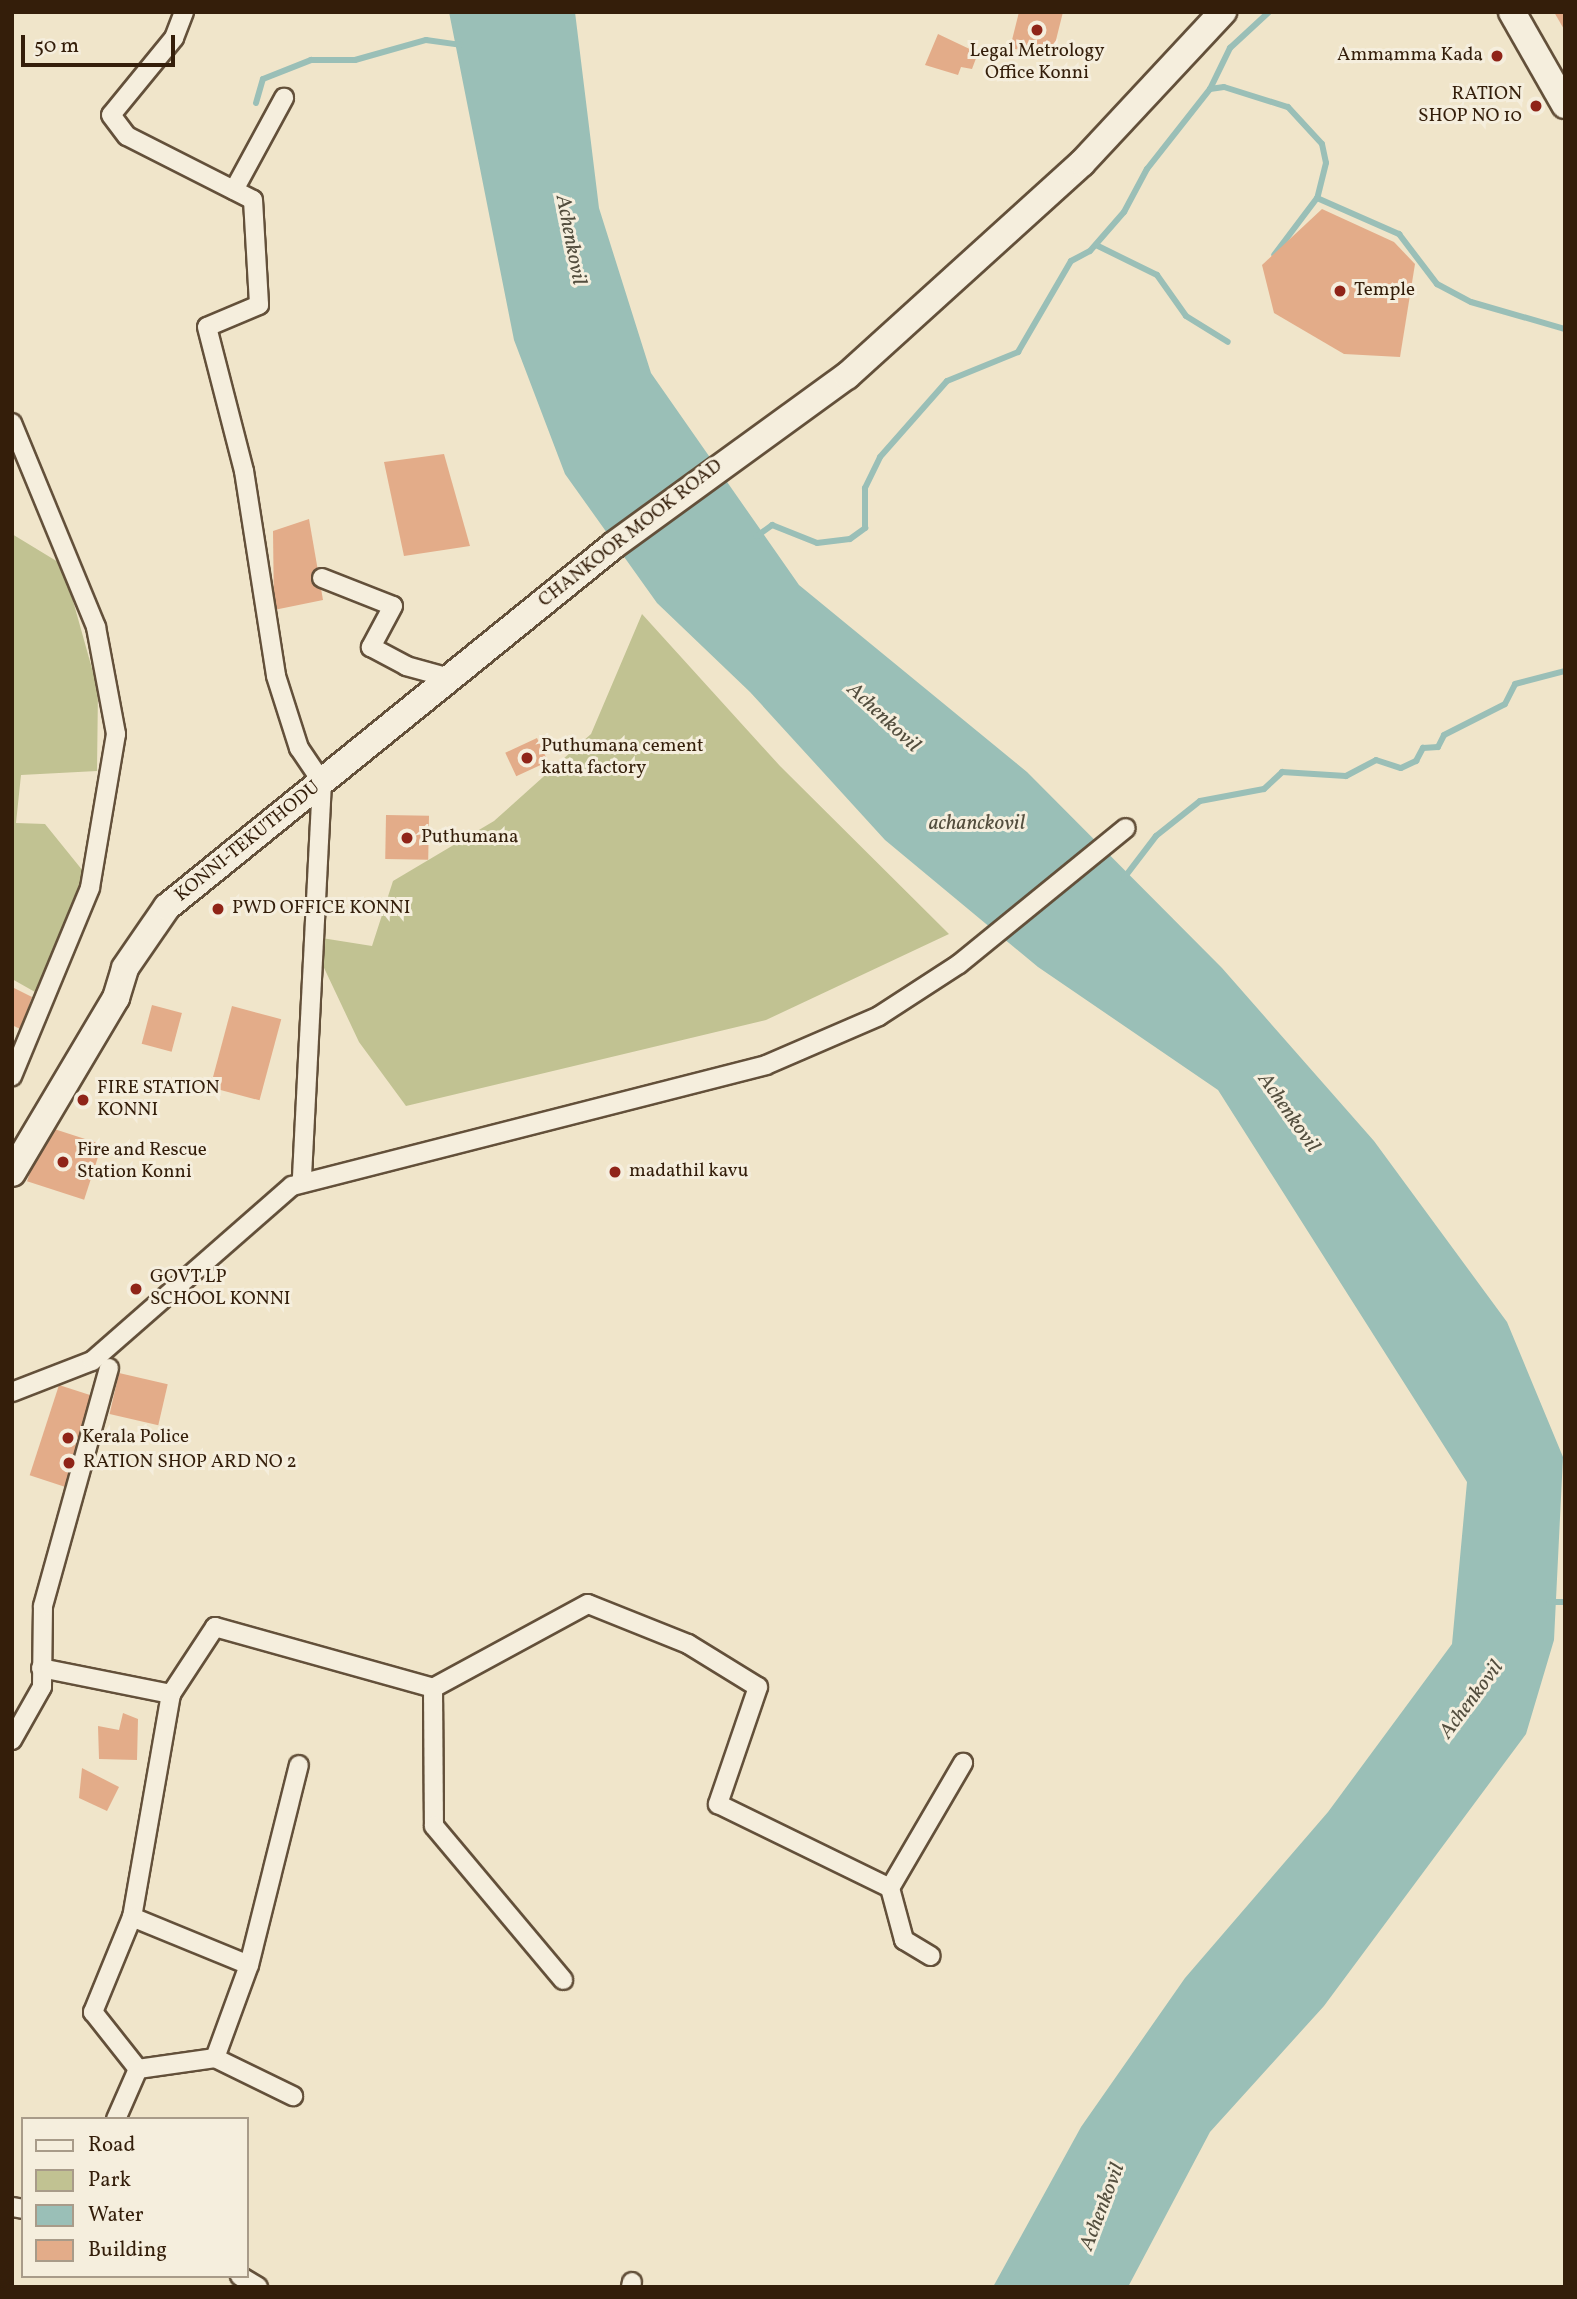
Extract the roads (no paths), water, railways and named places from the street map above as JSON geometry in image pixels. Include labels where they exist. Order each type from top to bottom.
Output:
[{"type":"main road","name":"CHANKOOR MOOK ROAD","points":[[470,661],[721,463],[798,417],[1082,163],[1223,12]]},
{"type":"main road","points":[[1512,12],[1565,106]]},
{"type":"main road","name":"KONNI-TEKUTHODU","points":[[12,1173],[116,998],[125,968],[167,907],[470,661]]},
{"type":"street","points":[[184,12],[174,38],[111,115],[127,136],[253,200],[259,305],[207,327],[244,471],[276,676],[299,748],[322,782],[302,1183]]},
{"type":"street","points":[[234,190],[284,98]]},
{"type":"street","points":[[12,423],[96,627],[116,734],[90,888],[12,1076]]},
{"type":"street","points":[[321,578],[393,606],[371,646],[406,666],[450,678]]},
{"type":"street","points":[[12,1392],[92,1360],[302,1183],[766,1065],[879,1016],[959,964],[1126,828]]},
{"type":"street","points":[[12,1740],[42,1687],[41,1668],[48,1584],[109,1368]]},
{"type":"street","points":[[138,2069],[93,2012],[132,1917],[170,1694],[215,1627],[433,1688],[588,1604],[688,1644],[758,1687],[718,1804],[890,1888]]},
{"type":"street","points":[[41,1668],[170,1694]]},
{"type":"street","points":[[433,1688],[435,1826],[564,1979]]},
{"type":"street","points":[[931,1956],[904,1940],[890,1888],[963,1763]]},
{"type":"street","points":[[215,2058],[249,1965],[299,1765]]},
{"type":"street","points":[[132,1917],[249,1965]]},
{"type":"street","points":[[138,2069],[215,2058],[293,2096]]},
{"type":"street","points":[[117,2117],[138,2069]]},
{"type":"water","name":"achanckovil","points":[[449,12],[575,12],[599,208],[651,373],[799,585],[1027,772],[1222,968],[1374,1141],[1507,1322],[1563,1457],[1554,1640],[1526,1734],[1324,2006],[1210,2132],[1128,2287],[993,2287],[1081,2127],[1185,1978],[1328,1812],[1452,1644],[1467,1482],[1218,1090],[1038,967],[885,840],[750,692],[657,603],[565,474],[514,340]]},
{"type":"waterway","points":[[1210,89],[1230,48],[1269,12]]},
{"type":"waterway","points":[[256,103],[263,79],[311,60],[355,60],[426,40],[461,45]]},
{"type":"waterway","points":[[757,536],[772,525],[817,543],[850,539],[865,528],[865,488],[880,457],[947,381],[1018,352],[1071,261],[1090,251],[1124,212],[1147,169],[1210,89],[1224,87],[1288,107],[1322,144],[1326,163],[1317,198],[1274,255]]},
{"type":"waterway","points":[[1317,198],[1399,234],[1437,284],[1471,302],[1565,329]]},
{"type":"waterway","points":[[1096,245],[1157,275],[1186,316],[1228,342]]},
{"type":"waterway","points":[[1124,878],[1156,836],[1200,801],[1264,789],[1282,772],[1346,776],[1376,760],[1401,768],[1416,761],[1423,748],[1438,747],[1444,735],[1505,704],[1515,684],[1565,671]]},
{"type":"waterway","points":[[1549,1602],[1565,1602]]},
{"type":"place","name":"Legal Metrology Office Konni","points":[[1037,30]]},
{"type":"place","name":"Ammamma Kada","points":[[1497,56]]},
{"type":"place","name":"RATION SHOP NO 10","points":[[1536,106]]},
{"type":"place","name":"Temple","points":[[1340,291]]},
{"type":"place","name":"Puthumana cement katta factory","points":[[527,758]]},
{"type":"place","name":"Puthumana","points":[[407,838]]},
{"type":"place","name":"PWD OFFICE KONNI","points":[[218,909]]},
{"type":"place","name":"FIRE STATION KONNI","points":[[83,1100]]},
{"type":"place","name":"Fire and Rescue Station Konni","points":[[63,1162]]},
{"type":"place","name":"madathil kavu","points":[[615,1172]]},
{"type":"place","name":"GOVT LP SCHOOL KONNI","points":[[136,1289]]},
{"type":"place","name":"Kerala Police","points":[[68,1438]]},
{"type":"place","name":"RATION SHOP ARD NO 2","points":[[69,1463]]},
{"type":"water label","name":"Achenkovil","points":[[570,240]]},
{"type":"water label","name":"Achenkovil","points":[[883,718]]},
{"type":"water label","name":"Achenkovil","points":[[1288,1113]]},
{"type":"water label","name":"Achenkovil","points":[[1472,1700]]},
{"type":"water label","name":"Achenkovil","points":[[1103,2207]]}]
